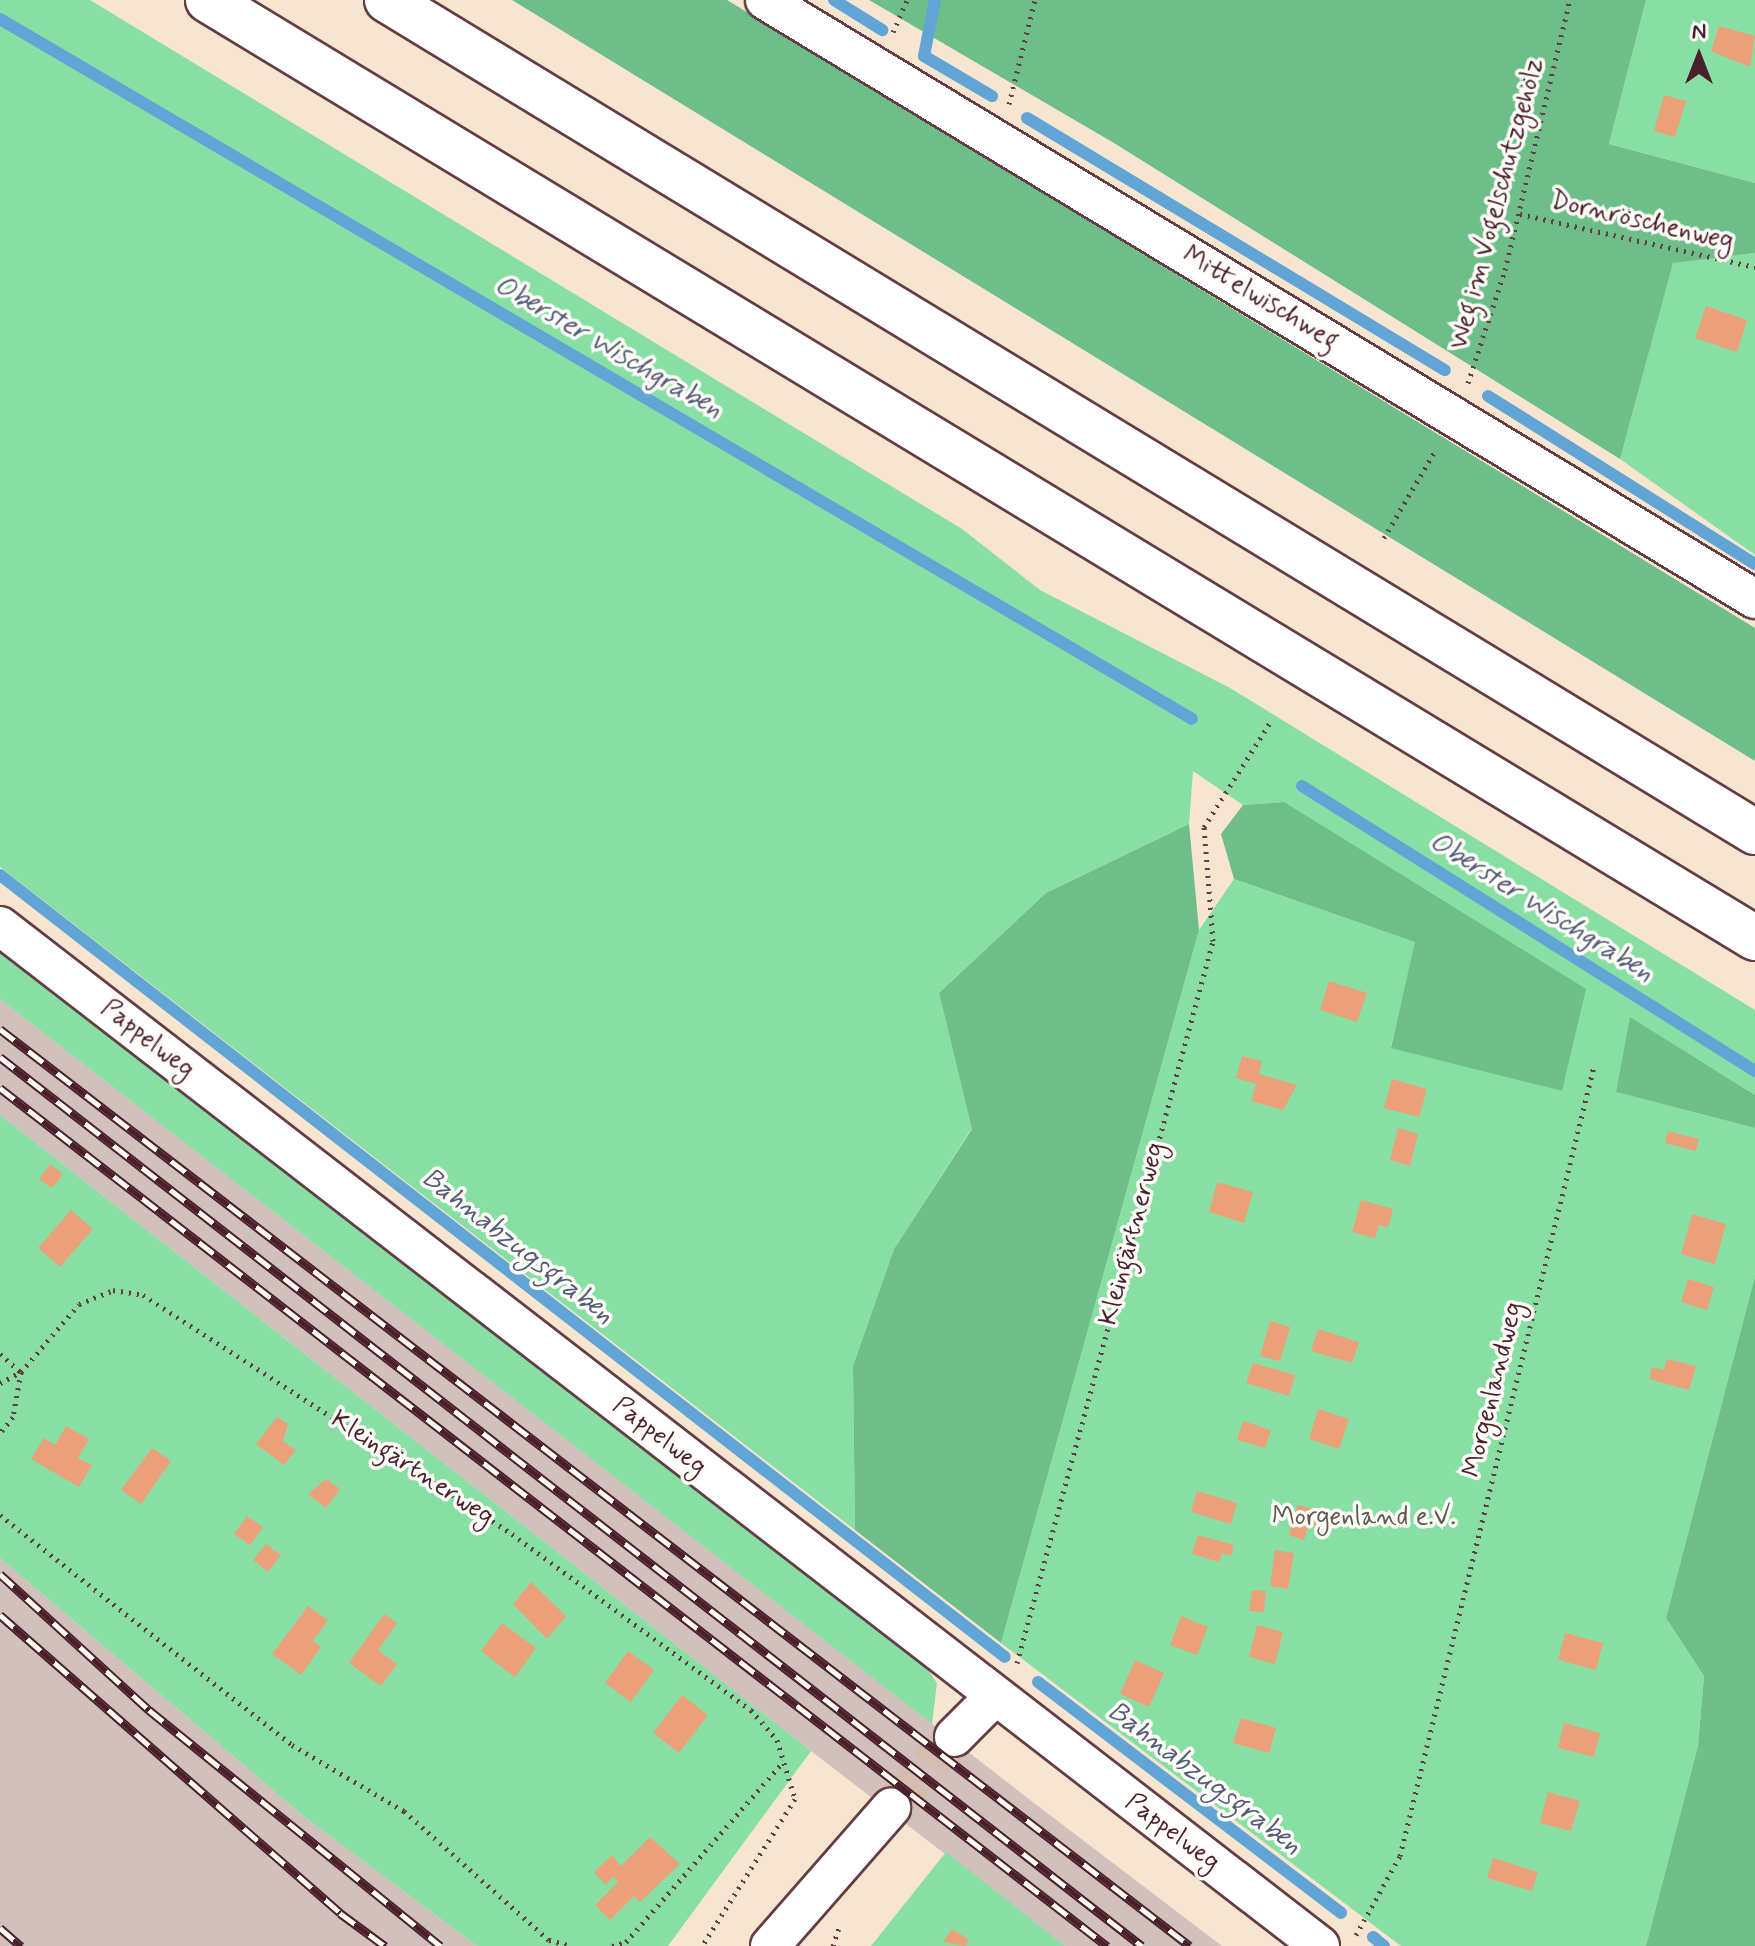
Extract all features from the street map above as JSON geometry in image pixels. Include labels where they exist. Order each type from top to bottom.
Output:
[{"type":"highway","points":[[208,0],[1755,938]]},
{"type":"highway","points":[[387,0],[1755,832]]},
{"type":"street","name":"Mittelwischweg","points":[[765,0],[1755,599]]},
{"type":"street","name":"Pappelweg","points":[[0,926],[1320,1946]]},
{"type":"street","points":[[954,1737],[994,1697]]},
{"type":"street","points":[[770,1946],[891,1808]]},
{"type":"path","points":[[999,142],[1035,0]]},
{"type":"path","name":"Weg im Vogelschutzgehölz","points":[[1453,415],[1479,359],[1520,214],[1570,0]]},
{"type":"path","name":"Dornröschenweg","points":[[1520,214],[1755,267]]},
{"type":"path","points":[[1384,538],[1453,415]]},
{"type":"path","name":"Kleingärtnerweg","points":[[994,1697],[1023,1655],[1213,941],[1204,827],[1271,721]]},
{"type":"path","name":"Morgenlandweg","points":[[1349,1946],[1400,1856],[1594,1066]]},
{"type":"path","name":"Kleingärtnerweg","points":[[0,1383],[21,1372],[79,1304],[113,1290],[143,1295],[512,1534],[751,1710],[777,1740],[795,1799],[702,1946]]},
{"type":"path","points":[[0,1354],[21,1372],[13,1417],[0,1433]]},
{"type":"path","points":[[0,1515],[292,1745],[404,1811],[549,1940],[571,1946]]},
{"type":"path","points":[[612,1946],[626,1942],[785,1761]]},
{"type":"shaded area","points":[[0,999],[1222,1946],[1065,1946],[811,1751],[0,1115]]},
{"type":"shaded area","points":[[0,1558],[306,1818],[477,1946],[0,1946]]},
{"type":"green space","name":"Morgenland e.V.","points":[[0,0],[90,0],[962,529],[1040,590],[1230,688],[1755,1010],[1755,1095],[1631,1018],[1616,1092],[1755,1128],[1755,1276],[1666,1618],[1704,1676],[1698,1746],[1646,1946],[1401,1946],[1001,1643],[1199,930],[1234,879],[1416,942],[1391,1047],[1562,1091],[1284,802],[1243,805],[1193,771],[1189,824],[1046,893],[939,993],[972,1128],[894,1249],[853,1366],[855,1530],[0,867]]},
{"type":"green space","points":[[512,0],[727,0],[1755,628],[1755,761]]},
{"type":"green space","points":[[869,0],[1646,0],[1609,144],[1755,183],[1755,253],[1673,263],[1620,459],[1114,143]]},
{"type":"green space","points":[[1646,0],[1755,0],[1755,183],[1609,144]]},
{"type":"green space","points":[[1755,253],[1755,555],[1620,459],[1673,262]]},
{"type":"green space","points":[[1284,802],[1586,989],[1562,1091],[1391,1048],[1415,942],[1234,879],[1221,834],[1243,805]]},
{"type":"green space","points":[[1189,824],[1199,930],[1001,1643],[855,1530],[853,1366],[894,1249],[972,1129],[939,993],[1046,893]]},
{"type":"green space","points":[[0,949],[917,1655],[937,1683],[932,1724],[0,999]]},
{"type":"green space","points":[[1630,1017],[1755,1095],[1755,1128],[1616,1092]]},
{"type":"green space","points":[[0,1115],[811,1751],[668,1946],[477,1946],[306,1818],[0,1558]]},
{"type":"green space","points":[[1755,1276],[1755,1946],[1646,1946],[1698,1746],[1704,1676],[1666,1618]]},
{"type":"green space","points":[[946,1852],[1065,1946],[871,1946]]},
{"type":"building","points":[[1719,26],[1755,36],[1750,67],[1711,51]]},
{"type":"building","points":[[1664,95],[1686,101],[1675,137],[1654,131]]},
{"type":"building","points":[[1706,306],[1747,320],[1737,352],[1695,338]]},
{"type":"building","points":[[1329,981],[1367,993],[1357,1022],[1320,1010]]},
{"type":"building","points":[[1242,1056],[1262,1061],[1259,1074],[1297,1085],[1283,1110],[1251,1101],[1256,1084],[1236,1078]]},
{"type":"building","points":[[1392,1079],[1427,1089],[1419,1117],[1384,1108]]},
{"type":"building","points":[[1398,1128],[1418,1134],[1410,1166],[1390,1160]]},
{"type":"building","points":[[1668,1131],[1699,1139],[1696,1151],[1665,1143]]},
{"type":"building","points":[[50,1164],[63,1174],[52,1188],[39,1179]]},
{"type":"building","points":[[1217,1182],[1253,1192],[1244,1223],[1209,1212]]},
{"type":"building","points":[[1361,1200],[1393,1209],[1388,1228],[1379,1225],[1375,1238],[1352,1232]]},
{"type":"building","points":[[71,1210],[93,1229],[60,1267],[38,1248]]},
{"type":"building","points":[[1692,1214],[1726,1224],[1715,1264],[1681,1254]]},
{"type":"building","points":[[1688,1279],[1714,1287],[1707,1310],[1681,1302]]},
{"type":"building","points":[[1270,1321],[1290,1327],[1280,1361],[1260,1356]]},
{"type":"building","points":[[1318,1329],[1359,1342],[1352,1363],[1311,1351]]},
{"type":"building","points":[[1667,1359],[1696,1366],[1689,1390],[1649,1379],[1652,1367],[1664,1370]]},
{"type":"building","points":[[1253,1363],[1295,1375],[1289,1396],[1246,1383]]},
{"type":"building","points":[[1318,1409],[1349,1419],[1339,1449],[1309,1439]]},
{"type":"building","points":[[277,1417],[288,1424],[283,1441],[296,1450],[284,1465],[256,1444]]},
{"type":"building","points":[[1243,1421],[1271,1430],[1265,1448],[1237,1440]]},
{"type":"building","points":[[66,1426],[89,1439],[78,1458],[92,1465],[79,1487],[31,1459],[44,1438],[55,1445]]},
{"type":"building","points":[[152,1448],[171,1461],[141,1504],[121,1490]]},
{"type":"building","points":[[326,1479],[340,1489],[326,1508],[308,1494]]},
{"type":"building","points":[[1197,1491],[1237,1503],[1231,1524],[1191,1512]]},
{"type":"building","points":[[1298,1505],[1325,1513],[1321,1528],[1309,1524],[1304,1540],[1289,1535]]},
{"type":"building","points":[[247,1516],[263,1527],[250,1545],[234,1534]]},
{"type":"building","points":[[1198,1535],[1234,1545],[1231,1556],[1222,1553],[1219,1562],[1192,1554]]},
{"type":"building","points":[[266,1544],[281,1555],[268,1572],[253,1560]]},
{"type":"building","points":[[1275,1550],[1294,1553],[1288,1589],[1270,1586]]},
{"type":"building","points":[[531,1582],[566,1616],[547,1639],[513,1604]]},
{"type":"building","points":[[1252,1590],[1266,1591],[1264,1612],[1249,1611]]},
{"type":"building","points":[[308,1606],[328,1620],[313,1641],[321,1647],[301,1675],[272,1654]]},
{"type":"building","points":[[384,1614],[397,1623],[378,1650],[397,1664],[381,1686],[349,1663]]},
{"type":"building","points":[[1181,1616],[1208,1627],[1197,1655],[1170,1645]]},
{"type":"building","points":[[502,1623],[536,1648],[515,1677],[481,1651]]},
{"type":"building","points":[[1257,1625],[1283,1632],[1275,1664],[1249,1657]]},
{"type":"building","points":[[1565,1633],[1603,1643],[1596,1670],[1558,1660]]},
{"type":"building","points":[[628,1651],[654,1670],[631,1702],[605,1683]]},
{"type":"building","points":[[1135,1660],[1164,1673],[1149,1707],[1120,1694]]},
{"type":"building","points":[[682,1695],[708,1715],[679,1753],[653,1733]]},
{"type":"building","points":[[1241,1718],[1276,1728],[1269,1753],[1233,1743]]},
{"type":"building","points":[[1564,1723],[1600,1733],[1594,1757],[1558,1748]]},
{"type":"building","points":[[1548,1792],[1580,1801],[1571,1831],[1540,1823]]},
{"type":"building","points":[[650,1837],[680,1864],[640,1902],[634,1896],[610,1920],[595,1905],[618,1882],[613,1877],[606,1885],[594,1872],[612,1855],[621,1866]]},
{"type":"building","points":[[1493,1858],[1538,1872],[1532,1891],[1487,1878]]},
{"type":"building","points":[[952,1929],[969,1940],[965,1946],[943,1942]]},
{"type":"waterway","points":[[834,0],[882,30]]},
{"type":"waterway","points":[[935,0],[924,56],[992,96]]},
{"type":"waterway","name":"Oberster Wischgraben","points":[[0,19],[1192,719]]},
{"type":"waterway","points":[[1027,118],[1445,370]]},
{"type":"waterway","points":[[1488,396],[1755,564]]},
{"type":"waterway","name":"Oberster Wischgraben","points":[[1302,786],[1755,1071]]},
{"type":"waterway","name":"Bahnabzugsgraben","points":[[0,875],[1005,1657]]},
{"type":"waterway","name":"Bahnabzugsgraben","points":[[1038,1682],[1341,1913]]},
{"type":"waterway","name":"Bahnabzugsgraben","points":[[1373,1937],[1384,1946]]},
{"type":"tunnel","points":[[891,1808],[954,1737]]},
{"type":"railway","points":[[0,1029],[1190,1946]]},
{"type":"railway","points":[[0,1057],[1142,1946]]},
{"type":"railway","points":[[0,1088],[1107,1946]]},
{"type":"railway","points":[[0,1574],[149,1710],[440,1946]]},
{"type":"railway","points":[[0,1615],[340,1913],[385,1946]]},
{"type":"railway","points":[[0,1928],[21,1946]]}]
